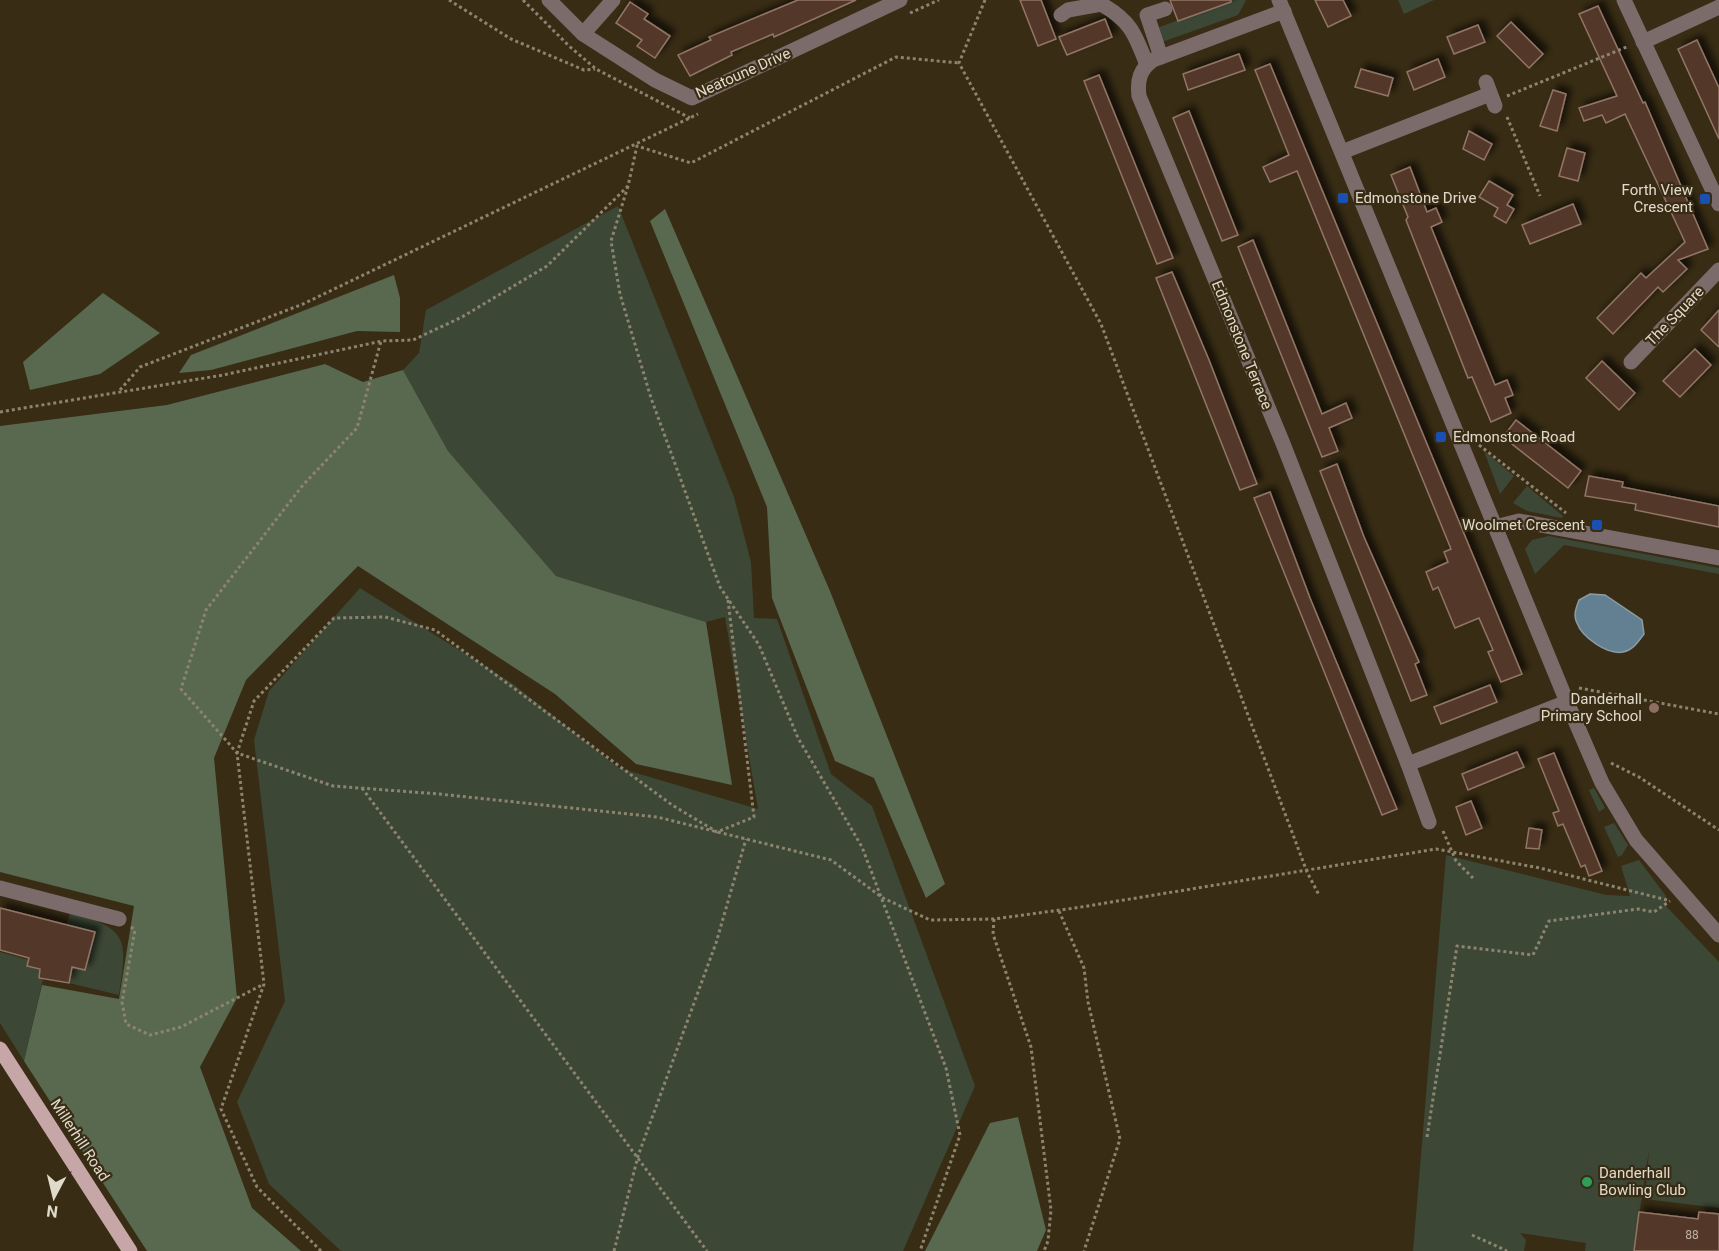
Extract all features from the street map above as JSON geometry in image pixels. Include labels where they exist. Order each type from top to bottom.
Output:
[{"type":"main road","name":"Millerhill Road","points":[[0,1049],[130,1251]]},
{"type":"street","points":[[549,0],[583,34],[614,0]]},
{"type":"street","points":[[884,4],[900,0]]},
{"type":"street","points":[[1624,0],[1719,204]]},
{"type":"street","name":"Neatoune Drive","points":[[583,34],[655,80],[692,98],[884,4]]},
{"type":"street","points":[[1061,15],[1068,10],[1101,4],[1114,11],[1134,30],[1147,65],[1281,6],[1559,684],[1602,783],[1636,840],[1675,897],[1719,935]]},
{"type":"street","points":[[1643,42],[1719,7]]},
{"type":"street","points":[[1161,57],[1147,15],[1165,9]]},
{"type":"street","name":"Edmonstone Terrace","points":[[1147,65],[1139,78],[1140,96],[1282,441],[1429,822]]},
{"type":"street","points":[[1342,152],[1493,97]]},
{"type":"street","name":"The Square","points":[[1632,362],[1719,270]]},
{"type":"street","points":[[1496,527],[1519,521],[1719,558]]},
{"type":"street","points":[[1408,764],[1567,702]]},
{"type":"street","points":[[0,888],[119,919]]},
{"type":"path","points":[[449,0],[511,39],[584,70],[596,69]]},
{"type":"path","points":[[959,63],[985,0]]},
{"type":"path","points":[[1540,196],[1493,97],[1643,42]]},
{"type":"path","points":[[637,146],[691,163],[896,57],[959,63]]},
{"type":"path","points":[[959,63],[1101,324],[1307,872],[1319,895]]},
{"type":"path","points":[[119,392],[140,366],[303,304],[637,146],[690,118]]},
{"type":"path","points":[[637,146],[628,186],[611,241],[620,294],[651,398],[720,587],[759,645],[798,738],[862,847],[946,1068],[960,1135],[920,1251]]},
{"type":"path","points":[[0,412],[223,375],[381,341],[412,340],[462,317],[547,266],[628,186]]},
{"type":"path","points":[[381,341],[357,428],[303,485],[206,610],[181,689],[237,753],[333,786],[657,817],[831,861],[883,898],[930,920],[994,919],[1059,911],[1437,849],[1675,897]]},
{"type":"path","points":[[1462,445],[1480,445],[1566,513],[1568,529]]},
{"type":"path","points":[[717,832],[754,818],[728,600]]},
{"type":"path","points":[[321,1251],[257,1187],[221,1109],[264,984],[237,753],[254,701],[334,618],[385,617],[435,630],[672,805],[717,832]]},
{"type":"path","points":[[1559,684],[1719,714]]},
{"type":"path","points":[[1588,752],[1639,777],[1719,830]]},
{"type":"path","points":[[362,788],[707,1251]]},
{"type":"path","points":[[1429,822],[1443,831],[1456,861],[1473,878]]},
{"type":"path","points":[[614,1251],[638,1156],[716,944],[746,839]]},
{"type":"path","points":[[1427,1137],[1457,946],[1533,956],[1549,921],[1638,909],[1654,912],[1675,897]]},
{"type":"path","points":[[1059,911],[1084,968],[1088,1002],[1120,1139],[1084,1251]]},
{"type":"path","points":[[119,919],[135,930],[122,1002],[126,1024],[150,1035],[181,1027],[264,984]]},
{"type":"path","points":[[994,919],[993,934],[1030,1047],[1051,1210],[1048,1241],[1044,1251]]},
{"type":"path","points":[[1472,1235],[1507,1251]]},
{"type":"green space","points":[[1233,0],[1246,0],[1238,15],[1162,42],[1157,28]]},
{"type":"green space","points":[[1398,0],[1434,0],[1404,14]]},
{"type":"green space","points":[[618,206],[734,497],[751,562],[754,618],[777,619],[831,774],[872,806],[975,1086],[903,1251],[341,1251],[269,1184],[237,1102],[285,1001],[254,740],[269,691],[360,588],[513,684],[619,768],[758,809],[725,617],[706,622],[556,576],[448,451],[403,370],[419,353],[426,310]]},
{"type":"green space","points":[[665,209],[830,591],[945,884],[926,898],[874,778],[835,761],[772,598],[767,507],[650,221]]},
{"type":"green space","points":[[394,275],[400,298],[400,332],[357,331],[211,370],[179,373],[191,355]]},
{"type":"green space","points":[[103,293],[160,333],[100,374],[30,390],[23,362]]},
{"type":"green space","points":[[325,364],[363,382],[403,370],[448,451],[556,576],[706,622],[732,785],[636,764],[555,694],[358,566],[246,680],[214,758],[237,998],[200,1067],[252,1208],[301,1251],[147,1251],[24,1061],[42,985],[119,999],[134,906],[0,872],[0,426],[167,405]]},
{"type":"green space","points":[[1484,451],[1514,476],[1500,494]]},
{"type":"green space","points":[[1527,486],[1563,516],[1562,518],[1527,511],[1513,503]]},
{"type":"green space","points":[[1549,536],[1719,568],[1719,574],[1564,545],[1535,574],[1525,549],[1532,540]]},
{"type":"green space","points":[[1594,788],[1605,808],[1599,812],[1589,790]]},
{"type":"green space","points":[[1614,823],[1628,845],[1618,857],[1604,827]]},
{"type":"green space","points":[[1446,855],[1606,895],[1630,896],[1621,866],[1639,860],[1666,896],[1666,906],[1719,962],[1719,1208],[1645,1199],[1649,1150],[1634,1249],[1640,1251],[1585,1251],[1586,1243],[1520,1233],[1526,1240],[1524,1251],[1413,1251]]},
{"type":"green space","points":[[70,913],[103,924],[120,939],[123,961],[119,995],[69,983],[71,971],[65,965],[86,970],[95,932],[66,925]]},
{"type":"green space","points":[[0,952],[29,960],[41,966],[39,977],[43,979],[24,1061],[0,1023]]},
{"type":"green space","points":[[1018,1117],[1046,1230],[1037,1251],[925,1251],[990,1123]]},
{"type":"water","points":[[1590,594],[1605,595],[1642,620],[1644,634],[1632,648],[1623,652],[1610,651],[1596,644],[1584,634],[1576,620],[1575,612],[1579,600]]},
{"type":"building","points":[[798,0],[856,0],[774,37],[773,34],[731,52],[732,55],[690,76],[678,55],[711,40],[709,37]]},
{"type":"building","points":[[1020,0],[1041,0],[1056,39],[1038,46]]},
{"type":"building","points":[[1170,0],[1231,0],[1231,2],[1178,21]]},
{"type":"building","points":[[1315,0],[1343,0],[1351,16],[1328,27]]},
{"type":"building","points":[[630,2],[648,14],[644,19],[670,36],[655,58],[637,46],[642,40],[616,23]]},
{"type":"building","points":[[1598,6],[1643,103],[1645,102],[1708,249],[1678,260],[1687,269],[1663,292],[1658,287],[1613,334],[1597,318],[1641,273],[1646,278],[1685,242],[1625,114],[1606,123],[1602,115],[1584,121],[1579,108],[1617,96],[1579,14]]},
{"type":"building","points":[[1105,19],[1112,37],[1067,55],[1059,37]]},
{"type":"building","points":[[1511,22],[1543,54],[1529,68],[1497,36]]},
{"type":"building","points":[[1478,25],[1485,42],[1454,54],[1447,37]]},
{"type":"building","points":[[1697,40],[1719,88],[1719,139],[1678,49]]},
{"type":"building","points":[[1239,54],[1245,70],[1188,90],[1183,74]]},
{"type":"building","points":[[1438,59],[1445,77],[1414,90],[1407,72]]},
{"type":"building","points":[[1270,64],[1522,674],[1501,682],[1488,652],[1493,650],[1479,618],[1455,628],[1438,587],[1433,590],[1426,572],[1448,562],[1444,552],[1451,549],[1297,171],[1270,182],[1263,167],[1289,155],[1255,70]]},
{"type":"building","points":[[1361,69],[1393,78],[1388,96],[1355,87]]},
{"type":"building","points":[[1099,75],[1173,258],[1157,264],[1084,81]]},
{"type":"building","points":[[1553,90],[1566,94],[1557,131],[1540,126]]},
{"type":"building","points":[[1189,111],[1238,235],[1222,241],[1173,118]]},
{"type":"building","points":[[1469,131],[1492,144],[1484,160],[1463,149]]},
{"type":"building","points":[[1567,148],[1585,153],[1578,181],[1559,176]]},
{"type":"building","points":[[1410,167],[1427,212],[1436,208],[1442,222],[1431,227],[1495,385],[1507,380],[1513,395],[1505,398],[1511,413],[1491,422],[1472,377],[1468,378],[1406,220],[1408,217],[1391,175]]},
{"type":"building","points":[[1489,181],[1513,195],[1507,205],[1514,209],[1506,223],[1494,216],[1498,208],[1479,197]]},
{"type":"building","points":[[1573,204],[1581,224],[1530,244],[1522,225]]},
{"type":"building","points":[[1253,240],[1322,414],[1346,403],[1352,418],[1329,428],[1338,451],[1322,457],[1238,247]]},
{"type":"building","points":[[1172,272],[1257,484],[1240,490],[1156,278]]},
{"type":"building","points":[[1719,310],[1719,347],[1701,330]]},
{"type":"building","points":[[1695,349],[1711,365],[1680,397],[1663,381]]},
{"type":"building","points":[[1602,361],[1635,393],[1619,410],[1586,378]]},
{"type":"building","points":[[1516,420],[1581,471],[1568,488],[1503,437]]},
{"type":"building","points":[[1337,464],[1364,537],[1419,662],[1415,664],[1427,695],[1411,701],[1320,471]]},
{"type":"building","points":[[1589,476],[1623,482],[1622,487],[1719,506],[1719,527],[1635,510],[1636,504],[1585,496]]},
{"type":"building","points":[[1270,492],[1310,598],[1397,809],[1382,815],[1254,498]]},
{"type":"building","points":[[1490,685],[1497,702],[1441,724],[1434,707]]},
{"type":"building","points":[[1517,752],[1524,767],[1468,790],[1462,774]]},
{"type":"building","points":[[1554,753],[1602,871],[1589,876],[1585,865],[1581,867],[1563,824],[1558,826],[1553,813],[1559,811],[1538,759]]},
{"type":"building","points":[[1471,801],[1482,828],[1466,835],[1456,807]]},
{"type":"building","points":[[1529,828],[1542,830],[1539,849],[1526,848]]},
{"type":"building","points":[[0,908],[95,932],[85,970],[72,967],[69,983],[39,978],[40,969],[27,966],[29,958],[0,950]]},
{"type":"building","points":[[1639,1212],[1698,1219],[1699,1212],[1719,1214],[1719,1251],[1634,1251]]},
{"type":"place","name":"Edmonstone Drive","points":[[1343,198]]},
{"type":"place","name":"Forth View Crescent","points":[[1705,199]]},
{"type":"place","name":"Edmonstone Road","points":[[1441,437]]},
{"type":"place","name":"Woolmet Crescent","points":[[1597,525]]},
{"type":"place","name":"Danderhall Primary School","points":[[1654,708]]},
{"type":"place","name":"Danderhall Bowling Club","points":[[1587,1182]]}]
